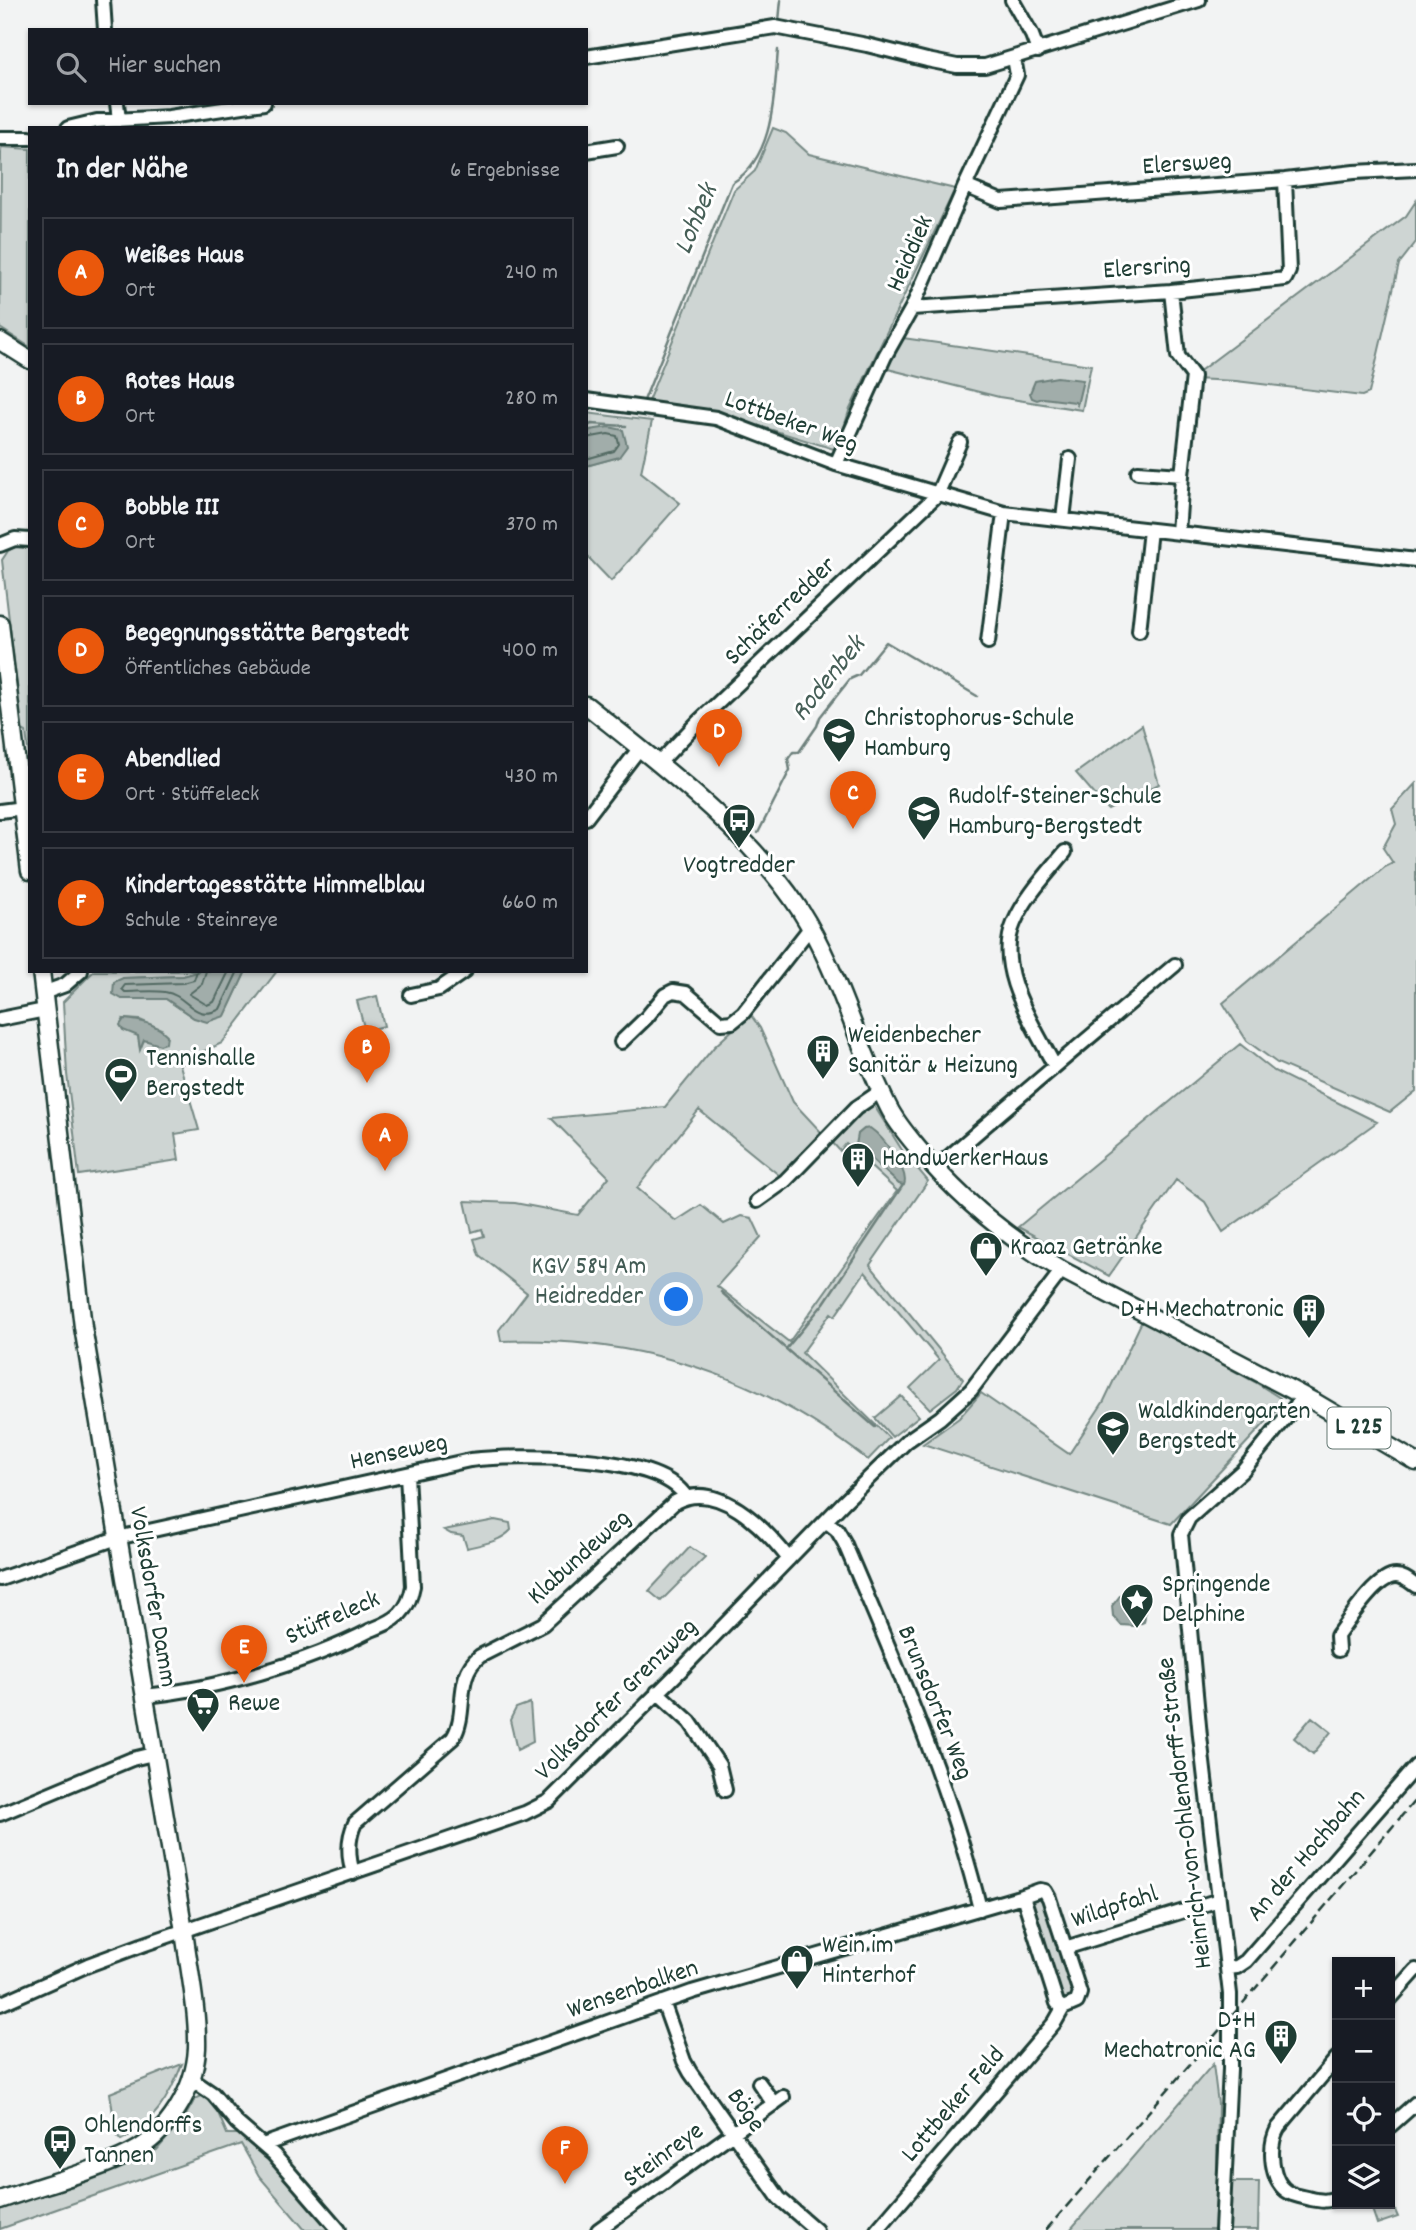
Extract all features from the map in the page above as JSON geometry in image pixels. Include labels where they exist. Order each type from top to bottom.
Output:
[{"type":"main road","points":[[0,341],[28,359]]},
{"type":"main road","points":[[0,624],[28,853]]},
{"type":"main road","points":[[588,707],[747,843],[774,873],[810,928],[881,1091],[899,1124],[935,1169],[981,1214],[1015,1241],[1062,1270],[1303,1397]]},
{"type":"main road","name":"Volksdorfer Damm","points":[[0,2200],[132,2152],[168,2123],[191,2080],[197,2049],[184,1931],[83,1327],[41,973]]},
{"type":"main road","name":"L 225","points":[[1303,1397],[1416,1462]]},
{"type":"street","points":[[103,0],[105,28]]},
{"type":"street","points":[[1012,0],[1032,34],[1038,51]]},
{"type":"street","points":[[588,57],[775,27],[957,66],[985,66],[1199,0]]},
{"type":"street","name":"Heiddiek","points":[[836,464],[884,356],[912,308],[1017,75],[1014,58]]},
{"type":"street","points":[[117,105],[119,120]]},
{"type":"street","points":[[76,126],[97,121],[137,123],[250,105]]},
{"type":"street","points":[[0,138],[28,138]]},
{"type":"street","points":[[588,151],[617,146]]},
{"type":"street","name":"Elersweg","points":[[965,186],[1001,201],[1416,169]]},
{"type":"street","name":"Elersring","points":[[912,308],[1171,291],[1285,279],[1289,271],[1285,180]]},
{"type":"street","points":[[1171,291],[1178,356],[1193,376],[1178,533]]},
{"type":"street","name":"Lottbeker Weg","points":[[588,400],[716,418],[836,464],[1004,513],[1416,560]]},
{"type":"street","points":[[937,495],[960,442]]},
{"type":"street","points":[[1063,519],[1070,459]]},
{"type":"street","points":[[1138,472],[1182,475]]},
{"type":"street","name":"Schäferredder","points":[[658,764],[783,640],[937,495]]},
{"type":"street","points":[[988,642],[1004,513]]},
{"type":"street","points":[[1139,631],[1150,530]]},
{"type":"street","points":[[0,545],[15,539],[28,540]]},
{"type":"street","points":[[588,815],[639,749]]},
{"type":"street","points":[[0,811],[23,808]]},
{"type":"street","points":[[1054,1065],[1015,986],[1008,965],[1009,943],[1013,926],[1025,903],[1065,852]]},
{"type":"street","points":[[621,1042],[665,995],[673,991],[686,993],[721,1023],[732,1022],[743,1013],[810,928]]},
{"type":"street","points":[[935,1169],[1054,1065],[1175,965]]},
{"type":"street","points":[[43,993],[59,989],[79,973]]},
{"type":"street","points":[[411,995],[439,989],[461,973]]},
{"type":"street","points":[[0,1019],[45,1010]]},
{"type":"street","points":[[757,1201],[785,1181],[856,1108],[881,1091]]},
{"type":"street","name":"Volksdorfer Grenzweg","points":[[0,2004],[88,1965],[526,1813],[548,1801],[844,1502],[907,1441],[940,1418],[971,1390],[1062,1270]]},
{"type":"street","name":"Heinrich-von-Ohlendorff-Straße","points":[[1222,2230],[1230,2059],[1230,1994],[1188,1631],[1181,1534],[1189,1518],[1243,1469],[1303,1397]]},
{"type":"street","name":"Henseweg","points":[[0,1579],[117,1538],[470,1460],[564,1457],[610,1463],[651,1474],[680,1488],[685,1497]]},
{"type":"street","name":"Stüffeleck","points":[[144,1696],[177,1691],[284,1665],[336,1647],[397,1617],[411,1597],[413,1586],[407,1474]]},
{"type":"street","points":[[685,1497],[706,1495],[723,1502],[762,1530],[789,1559]]},
{"type":"street","name":"Klabundeweg","points":[[353,1873],[349,1838],[355,1824],[453,1738],[460,1724],[462,1688],[472,1663],[480,1656],[544,1624],[642,1531],[675,1502],[685,1497]]},
{"type":"street","name":"Brunsdorfer Weg","points":[[827,1522],[837,1530],[844,1542],[891,1654],[957,1825],[980,1909]]},
{"type":"street","points":[[1338,1650],[1337,1636],[1366,1597],[1383,1580],[1398,1576],[1416,1586]]},
{"type":"street","points":[[657,1692],[690,1723],[719,1765],[725,1790]]},
{"type":"street","points":[[0,1814],[132,1759],[153,1754]]},
{"type":"street","name":"An der Hochbahn","points":[[1227,1968],[1237,1967],[1247,1961],[1416,1766]]},
{"type":"street","points":[[1063,2008],[1057,2003],[1023,1896],[1040,1890],[1047,1893],[1065,1948]]},
{"type":"street","name":"Wensenbalken","points":[[263,2145],[663,2002],[1023,1896]]},
{"type":"street","name":"Wildpfahl","points":[[1065,1948],[1219,1900]]},
{"type":"street","name":"Lottbeker Feld","points":[[877,2230],[1055,2022],[1063,2008],[1073,2005],[1080,1996],[1065,1948]]},
{"type":"street","points":[[1395,1993],[1416,1969]]},
{"type":"street","name":"Böge","points":[[663,2002],[684,2061],[779,2198],[816,2230]]},
{"type":"street","points":[[1332,2064],[1274,2134],[1271,2148],[1273,2165],[1284,2189],[1290,2194],[1322,2201],[1332,2198]]},
{"type":"street","points":[[191,2080],[213,2094],[237,2123],[263,2145],[340,2230]]},
{"type":"street","name":"Steinreye","points":[[598,2230],[618,2225],[779,2101],[759,2083]]},
{"type":"street","points":[[1395,2122],[1416,2104]]},
{"type":"green space","points":[[773,128],[786,133],[809,154],[955,189],[849,411],[837,450],[705,409],[646,406],[734,190],[755,171]]},
{"type":"green space","points":[[1,147],[28,149],[28,346],[0,328]]},
{"type":"green space","points":[[1416,201],[1416,242],[1399,264],[1369,393],[1362,396],[1236,381],[1193,379],[1193,376],[1406,216]]},
{"type":"green space","points":[[903,338],[1091,365],[1082,410],[999,397],[884,368]]},
{"type":"green space","points":[[588,413],[652,421],[641,472],[680,503],[611,581],[588,557],[588,465],[619,457],[590,430],[588,434]]},
{"type":"green space","points":[[17,546],[28,548],[28,748],[26,732],[22,730],[2,560],[8,551]]},
{"type":"green space","points":[[1142,725],[1159,784],[1108,810],[1076,773]]},
{"type":"green space","points":[[1416,783],[1416,1091],[1390,1112],[1277,1063],[1247,1041],[1223,1003],[1393,863],[1383,848],[1396,824],[1392,809]]},
{"type":"green space","points":[[92,973],[194,973],[183,976],[123,978],[122,999],[166,999],[194,1018],[225,1015],[245,973],[275,973],[222,1043],[180,1065],[199,1130],[175,1134],[179,1160],[79,1175],[67,1074],[63,1002]],"holes":[[[124,1019],[140,1020],[161,1029],[144,1039],[140,1048],[138,1036]]]},
{"type":"green space","points":[[377,996],[384,1026],[365,1031],[357,1001]]},
{"type":"green space","name":"KGV 584 Am Heidredder","points":[[750,1014],[760,1028],[793,1102],[821,1132],[780,1176],[699,1110],[637,1188],[676,1221],[701,1205],[724,1224],[741,1216],[752,1218],[761,1237],[717,1286],[789,1342],[897,1191],[846,1144],[840,1151],[831,1141],[855,1117],[873,1104],[902,1150],[928,1181],[870,1265],[963,1379],[957,1388],[930,1409],[910,1388],[939,1360],[865,1272],[835,1316],[831,1313],[802,1353],[889,1438],[868,1460],[785,1405],[696,1367],[649,1354],[601,1346],[552,1341],[501,1341],[499,1330],[527,1293],[479,1255],[474,1239],[484,1236],[482,1229],[472,1232],[465,1201],[515,1203],[578,1215],[609,1177],[551,1118],[665,1107],[714,1047]],"holes":[[[864,1129],[899,1184],[867,1153],[858,1134]]]},
{"type":"green space","points":[[1240,1044],[1274,1071],[1377,1122],[1223,1232],[1205,1202],[1176,1180],[1109,1276],[1018,1227]]},
{"type":"green space","points":[[1142,1321],[1280,1398],[1279,1408],[1171,1524],[923,1444],[959,1418],[981,1393],[1069,1454],[1104,1401]]},
{"type":"green space","points":[[901,1396],[919,1416],[892,1437],[875,1418]]},
{"type":"green space","points":[[495,1520],[510,1523],[511,1530],[496,1540],[467,1548],[463,1536],[444,1530]]},
{"type":"green space","points":[[690,1547],[705,1557],[661,1601],[649,1591]]},
{"type":"green space","points":[[530,1703],[533,1742],[517,1750],[510,1720],[516,1708]]},
{"type":"green space","points":[[1312,1717],[1331,1732],[1313,1754],[1294,1738]]},
{"type":"green space","points":[[1042,1896],[1076,1995],[1063,2004],[1030,1902],[1032,1898]]},
{"type":"green space","points":[[182,2064],[172,2087],[151,2118],[121,2140],[116,2134],[110,2093]]},
{"type":"green space","points":[[1213,2064],[1218,2104],[1216,2230],[1070,2230]]},
{"type":"green space","points":[[204,2095],[216,2108],[227,2134],[238,2134],[237,2123],[339,2230],[305,2230],[259,2176],[241,2144],[0,2229],[0,2207],[157,2150],[185,2117],[195,2099]]},
{"type":"green space","points":[[1230,2182],[1259,2182],[1258,2230],[1230,2230]]},
{"type":"green space","points":[[1372,2209],[1394,2209],[1398,2217],[1377,2224]]},
{"type":"water","points":[[1057,377],[1083,380],[1077,405],[1075,402],[1032,398],[1030,393],[1035,381]]},
{"type":"water","points":[[609,427],[623,430],[627,446],[619,457],[588,465],[590,430]]},
{"type":"water","points":[[194,973],[245,973],[225,1016],[207,1022],[194,1018],[166,999],[122,999],[113,994],[114,982],[123,978],[183,976]]},
{"type":"water","points":[[124,1019],[153,1025],[167,1035],[166,1043],[160,1045],[144,1040],[140,1050],[138,1036],[123,1030],[120,1025]]},
{"type":"water","points":[[870,1128],[888,1146],[899,1163],[905,1179],[904,1185],[899,1184],[856,1145],[858,1134]]},
{"type":"water","points":[[1130,1583],[1134,1583],[1139,1590],[1145,1614],[1144,1622],[1135,1626],[1121,1625],[1113,1616],[1112,1606]]},
{"type":"waterway","name":"Lohbek","points":[[779,21],[781,0]]},
{"type":"waterway","name":"Lohbek","points":[[643,403],[732,183],[746,172],[764,141],[773,105],[778,50]]},
{"type":"waterway","name":"Lohbek","points":[[588,426],[591,424],[626,426]]},
{"type":"waterway","name":"Rodenbek","points":[[758,833],[790,770],[788,759],[793,752],[799,752],[820,717],[850,679],[859,675],[886,642],[977,696]]},
{"type":"waterway","points":[[786,1349],[824,1303],[903,1185]]},
{"type":"waterway","points":[[721,1292],[875,1427]]},
{"type":"railway","points":[[1046,2230],[1416,1799]]},
{"type":"place","name":"Christophorus-Schule Hamburg","points":[[839,764]]},
{"type":"place","name":"Begegnungsstätte Bergstedt","points":[[719,767]]},
{"type":"place","name":"Bobble III","points":[[853,829]]},
{"type":"place","name":"Rudolf-Steiner-Schule Hamburg-Bergstedt","points":[[924,842]]},
{"type":"place","name":"Vogtredder","points":[[739,850]]},
{"type":"place","name":"Weidenbecher Sanitär & Heizung","points":[[823,1081]]},
{"type":"place","name":"Rotes Haus","points":[[367,1083]]},
{"type":"place","name":"Tennishalle Bergstedt","points":[[121,1104]]},
{"type":"place","name":"Weißes Haus","points":[[385,1171]]},
{"type":"place","name":"HandwerkerHaus","points":[[858,1189]]},
{"type":"place","name":"Kraaz Getränke","points":[[986,1278]]},
{"type":"place","name":"D+H Mechatronic","points":[[1309,1340]]},
{"type":"place","name":"Waldkindergarten Bergstedt","points":[[1113,1457]]},
{"type":"place","name":"Springende Delphine","points":[[1137,1630]]},
{"type":"place","name":"Abendlied","points":[[244,1683]]},
{"type":"place","name":"Rewe","points":[[203,1734]]},
{"type":"place","name":"Wein im Hinterhof","points":[[797,1991]]},
{"type":"place","name":"D+H Mechatronic AG","points":[[1281,2066]]},
{"type":"place","name":"Ohlendorffs Tannen","points":[[60,2171]]},
{"type":"place","name":"Kindertagesstätte Himmelblau","points":[[565,2184]]}]
